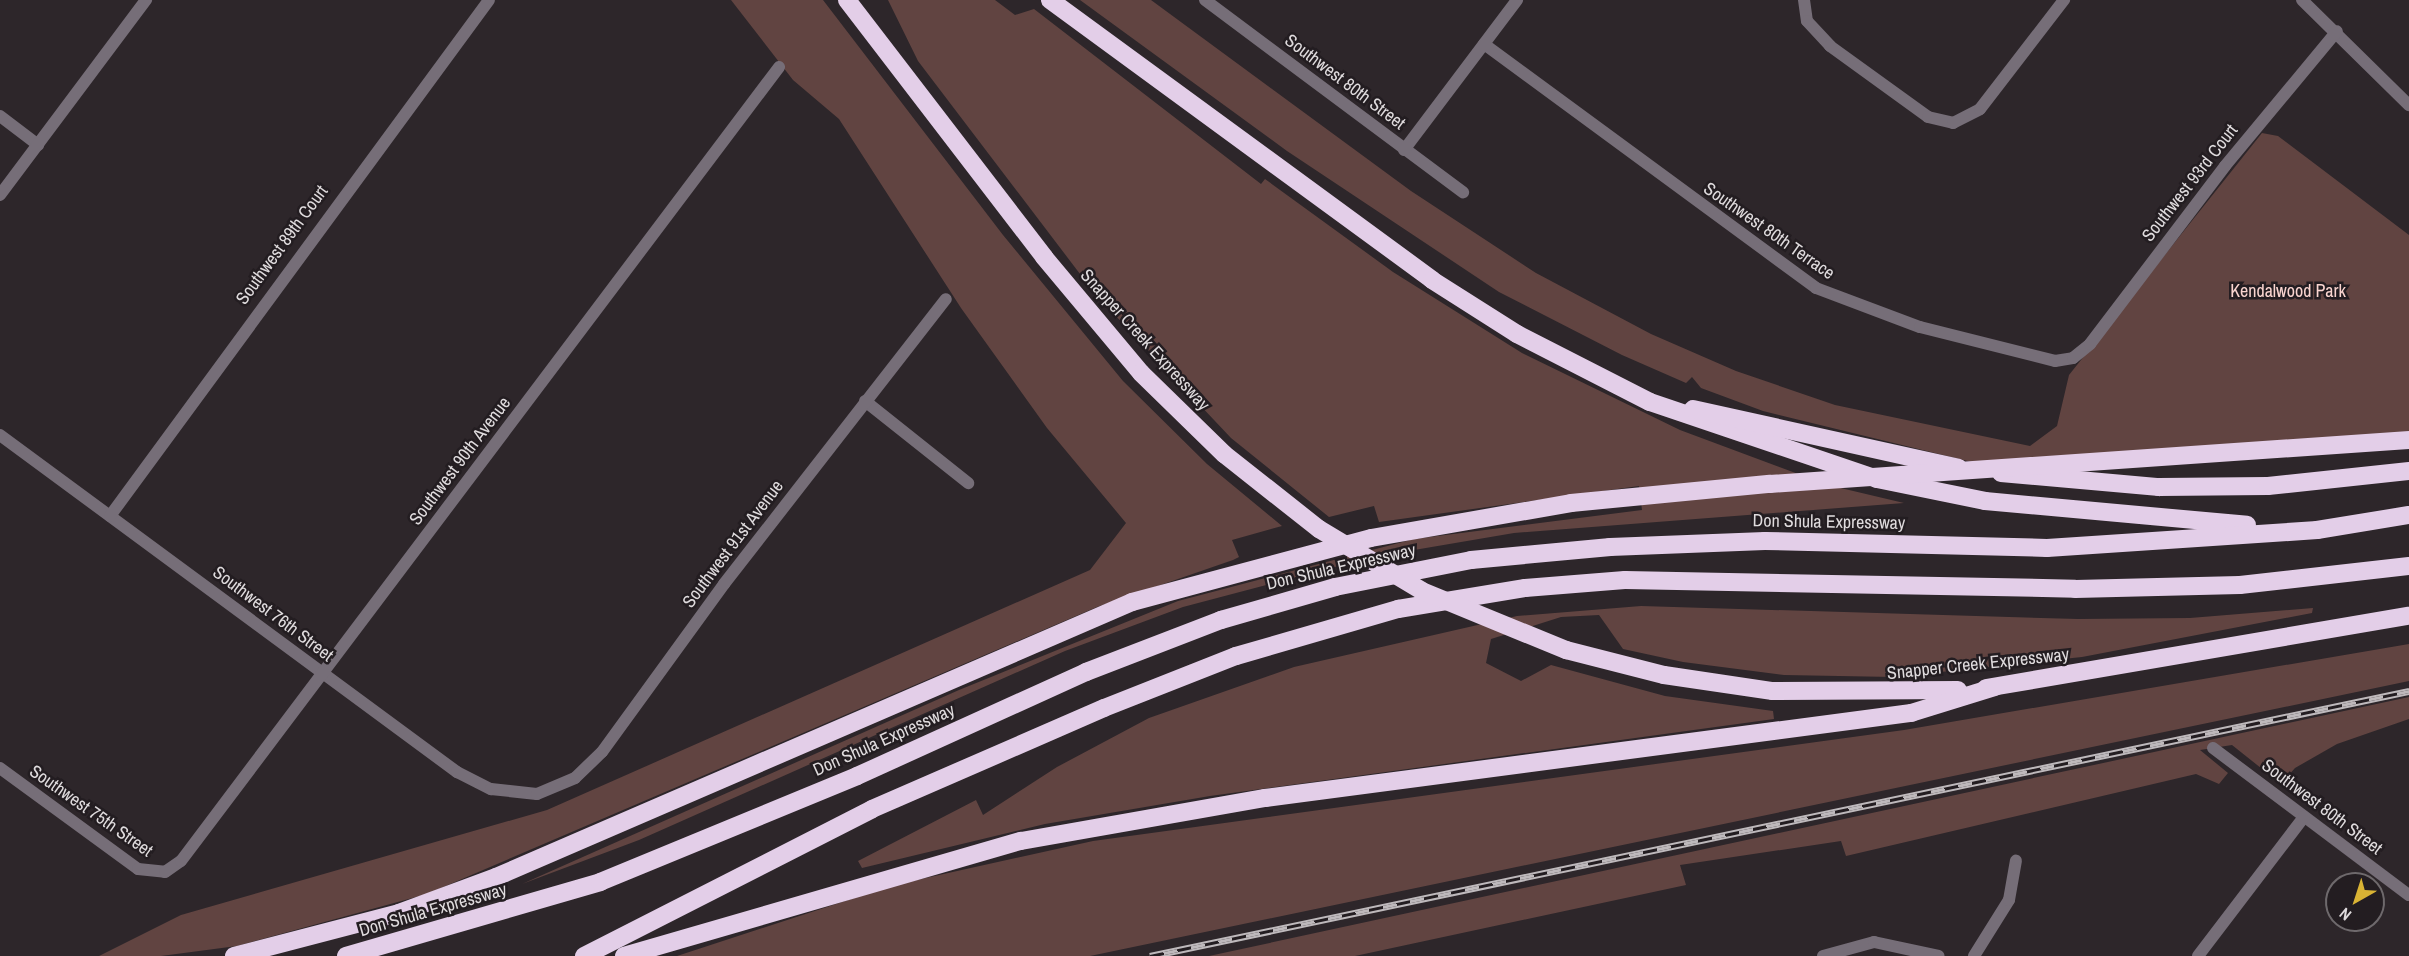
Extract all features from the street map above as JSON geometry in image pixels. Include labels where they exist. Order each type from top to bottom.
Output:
[{"type":"highway","name":"Snapper Creek Expressway","points":[[847,0],[1044,257],[1141,373],[1224,454],[1319,529],[1422,591],[1566,650],[1696,681],[1773,691],[1890,694],[1995,687],[2409,616]]},
{"type":"highway","points":[[1050,0],[1432,280],[1517,334],[1650,402],[1877,479],[1985,501],[2317,530]]},
{"type":"highway","points":[[1650,402],[1736,416],[1887,455],[2049,478],[2159,487],[2268,486],[2409,471]]},
{"type":"highway","points":[[234,956],[399,913],[495,877],[1132,602],[1371,538],[1571,504],[1803,481],[2409,440]]},
{"type":"highway","name":"Don Shula Expressway","points":[[346,956],[600,882],[857,776],[1086,672],[1221,620],[1335,587],[1471,560],[1610,547],[1765,541],[2048,548],[2317,530],[2409,515]]},
{"type":"highway","points":[[584,956],[872,809],[1104,708],[1236,656],[1398,609],[1525,588],[1625,580],[2075,589],[2240,585],[2409,566]]},
{"type":"highway","points":[[624,956],[1022,841],[1276,796],[1911,713],[1995,687]]},
{"type":"street","points":[[0,195],[146,0]]},
{"type":"street","name":"Southwest 89th Court","points":[[110,516],[489,0]]},
{"type":"street","name":"Southwest 80th Street","points":[[1205,0],[1463,192]]},
{"type":"street","points":[[1404,150],[1517,0]]},
{"type":"street","points":[[1804,6],[1830,45],[1943,123],[1964,121],[1980,109],[2064,0]]},
{"type":"street","points":[[2302,0],[2337,31],[2409,105]]},
{"type":"street","name":"Southwest 93rd Court","points":[[2073,358],[2090,344],[2225,166],[2337,31]]},
{"type":"street","name":"Southwest 80th Terrace","points":[[1485,44],[1816,288],[1952,336],[2055,361],[2073,358]]},
{"type":"street","name":"Southwest 90th Avenue","points":[[165,872],[185,856],[779,68]]},
{"type":"street","points":[[0,116],[38,145]]},
{"type":"street","name":"Southwest 91st Avenue","points":[[537,794],[575,778],[602,752],[865,401],[946,299]]},
{"type":"street","points":[[865,401],[968,483]]},
{"type":"street","name":"Southwest 76th Street","points":[[0,435],[465,777],[491,789],[537,794]]},
{"type":"street","name":"Southwest 80th Street","points":[[2213,748],[2409,895]]},
{"type":"street","name":"Southwest 75th Street","points":[[0,768],[132,866],[165,872]]},
{"type":"street","points":[[2198,956],[2304,817]]},
{"type":"street","points":[[1974,956],[2009,900],[2016,861]]},
{"type":"street","points":[[1823,956],[1874,942],[1939,956]]},
{"type":"green space","points":[[731,0],[823,0],[1003,235],[1123,381],[1207,464],[1282,526],[1232,540],[1239,557],[1233,560],[1097,607],[427,894],[237,946],[161,956],[99,956],[181,915],[547,810],[1090,570],[1126,523],[1047,428],[961,308],[839,119],[793,80]]},
{"type":"green space","points":[[888,0],[995,0],[1015,15],[1034,9],[1261,184],[1265,179],[1393,272],[1522,353],[1680,430],[1828,485],[1904,503],[1514,533],[1373,557],[1183,607],[1065,651],[639,840],[522,884],[959,690],[1178,601],[1414,539],[1642,510],[1639,486],[1379,522],[1374,506],[1329,517],[1231,438],[1096,295],[918,61]]},
{"type":"green space","name":"Kendalwood Park","points":[[1080,0],[1151,0],[1411,191],[1536,273],[1651,334],[1736,371],[1835,405],[2030,446],[2057,426],[2069,375],[2262,133],[2278,136],[2409,235],[2409,445],[1988,466],[1763,411],[1701,388],[1692,377],[1686,383],[1622,355],[1499,292],[1287,151]]},
{"type":"green space","points":[[1641,606],[2078,619],[2190,618],[2313,608],[2312,613],[2082,657],[1894,677],[1784,675],[1683,662],[1623,649],[1599,615],[1561,617],[1491,639],[1486,663],[1521,681],[1551,665],[1665,696],[1773,711],[1774,719],[1210,796],[1045,824],[862,868],[858,861],[976,800],[983,815],[1057,767],[1149,718],[1294,667],[1517,616]]},
{"type":"green space","points":[[2409,644],[2409,681],[1090,956],[677,956],[894,885],[1093,841],[1904,730]]},
{"type":"green space","points":[[2409,697],[2409,719],[2337,744],[2295,768],[2281,784],[2232,745],[2200,750],[2228,773],[2219,784],[2196,774],[1846,856],[1841,841],[1680,865],[1686,885],[1355,956],[1209,956]]},
{"type":"railway","points":[[1150,956],[2409,691]]}]
